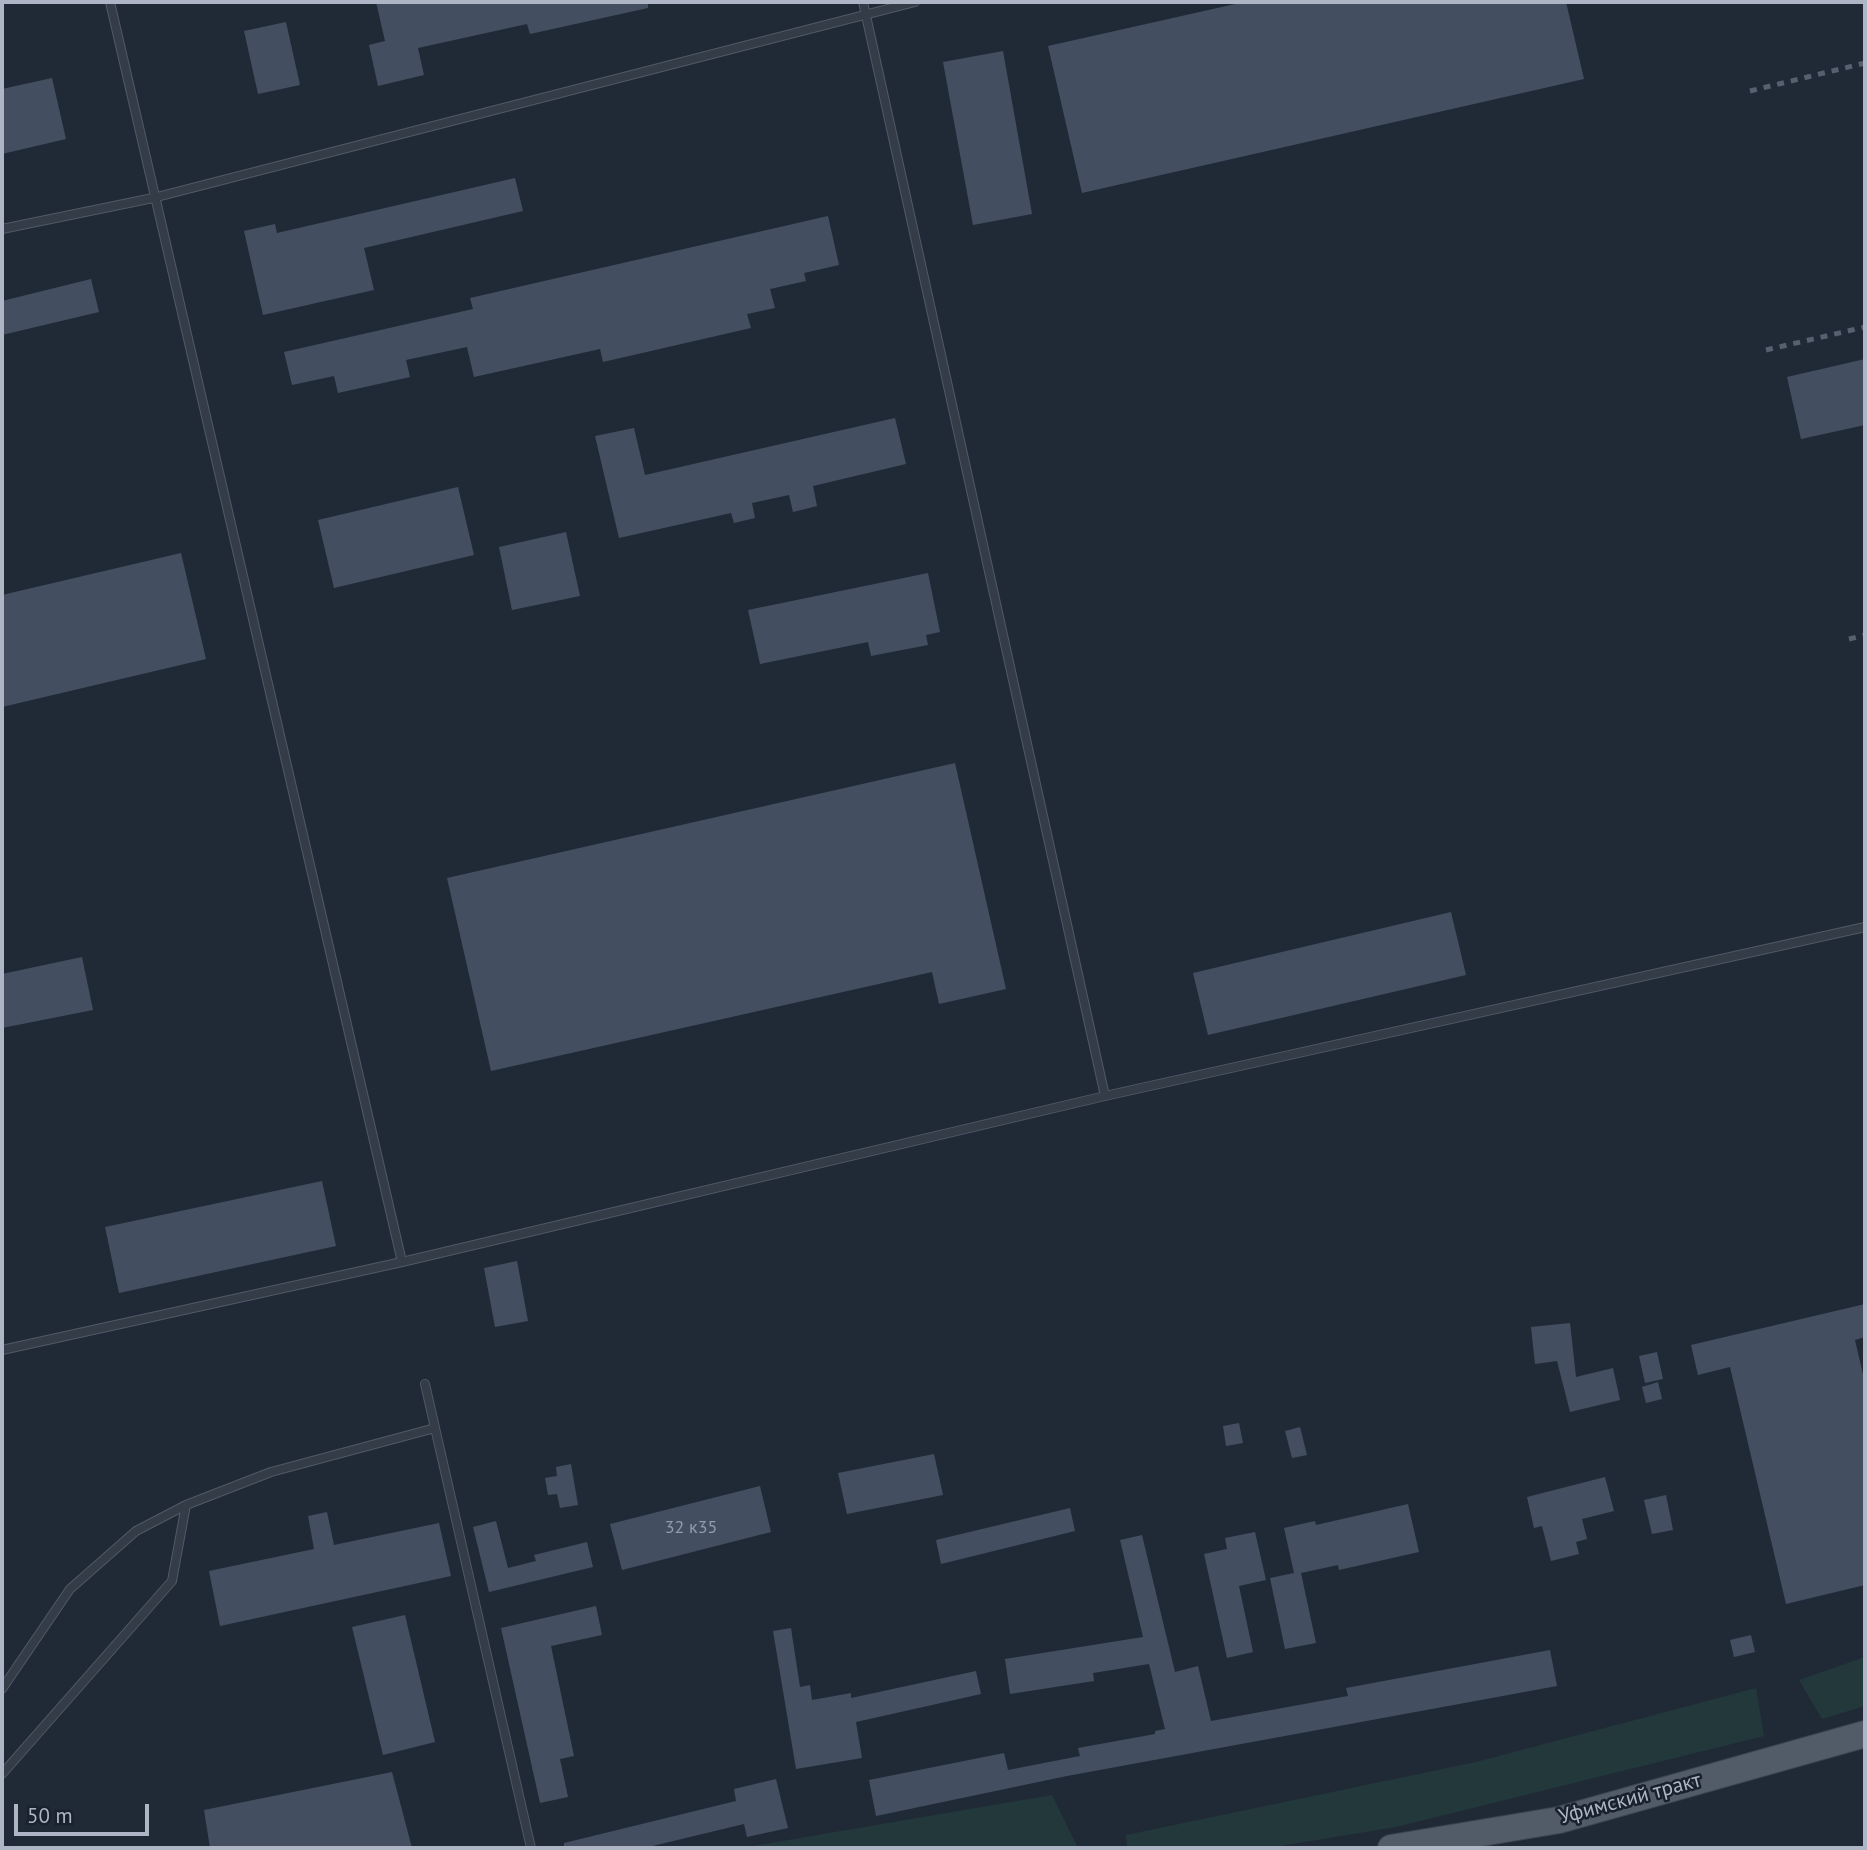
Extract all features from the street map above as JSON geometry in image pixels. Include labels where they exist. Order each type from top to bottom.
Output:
[{"type":"main road","name":"Уфимский тракт","points":[[1391,1848],[1559,1820],[1865,1734]]},
{"type":"lane","points":[[110,2],[153,198],[402,1262]]},
{"type":"lane","points":[[863,2],[1105,1096]]},
{"type":"lane","points":[[2,229],[153,198],[915,2]]},
{"type":"lane","points":[[2,1350],[402,1262],[1105,1096],[1865,927]]},
{"type":"lane","points":[[425,1384],[531,1848]]},
{"type":"lane","points":[[2,1689],[70,1589],[136,1531],[186,1506],[271,1472],[435,1428]]},
{"type":"lane","points":[[2,1774],[172,1581],[186,1506]]},
{"type":"green space","points":[[1865,1657],[1865,1706],[1822,1719],[1799,1680]]},
{"type":"green space","points":[[1756,1688],[1764,1736],[1396,1827],[1268,1848],[1127,1848],[1126,1835],[1476,1762]]},
{"type":"green space","points":[[1052,1795],[1078,1848],[741,1848]]},
{"type":"building","points":[[376,2],[648,2],[648,8],[530,34],[527,24],[418,48],[424,75],[378,86],[369,45],[385,41]]},
{"type":"building","points":[[1244,2],[1566,2],[1584,79],[1082,193],[1048,46]]},
{"type":"building","points":[[286,22],[300,85],[258,94],[244,31]]},
{"type":"building","points":[[1003,51],[1032,214],[973,225],[943,62]]},
{"type":"building","points":[[52,78],[66,139],[2,154],[2,89]]},
{"type":"building","points":[[515,178],[523,211],[364,248],[374,290],[263,315],[244,231],[275,224],[277,233]]},
{"type":"building","points":[[828,216],[839,265],[804,273],[806,281],[770,289],[775,308],[747,314],[751,328],[603,362],[600,349],[474,377],[467,347],[406,360],[410,377],[338,393],[334,376],[292,385],[284,352],[473,309],[470,298]]},
{"type":"building","points":[[91,279],[99,312],[2,335],[2,301]]},
{"type":"building","points":[[1865,359],[1865,425],[1801,439],[1787,377]]},
{"type":"building","points":[[895,418],[906,464],[813,486],[817,506],[793,512],[789,495],[752,503],[755,518],[734,523],[731,513],[619,538],[595,436],[634,428],[645,475]]},
{"type":"building","points":[[458,487],[474,555],[334,588],[318,520]]},
{"type":"building","points":[[566,532],[580,596],[512,610],[499,547]]},
{"type":"building","points":[[181,553],[206,659],[2,707],[2,595]]},
{"type":"building","points":[[928,573],[940,632],[926,635],[928,645],[871,656],[868,642],[760,664],[748,610]]},
{"type":"building","points":[[955,763],[1006,989],[939,1004],[932,972],[491,1071],[447,878]]},
{"type":"building","points":[[1451,912],[1466,975],[1208,1035],[1193,973]]},
{"type":"building","points":[[82,957],[93,1010],[2,1028],[2,974]]},
{"type":"building","points":[[322,1181],[336,1246],[119,1293],[105,1227]]},
{"type":"building","points":[[517,1261],[528,1321],[495,1327],[484,1268]]},
{"type":"building","points":[[1865,1304],[1865,1337],[1855,1340],[1865,1383],[1865,1585],[1786,1604],[1730,1367],[1698,1375],[1691,1345]]},
{"type":"building","points":[[1570,1323],[1576,1377],[1613,1368],[1620,1400],[1570,1412],[1557,1361],[1535,1364],[1531,1327]]},
{"type":"building","points":[[1657,1352],[1663,1379],[1645,1383],[1639,1356]]},
{"type":"building","points":[[1658,1382],[1662,1399],[1646,1403],[1642,1387]]},
{"type":"building","points":[[1239,1423],[1243,1443],[1226,1446],[1223,1426]]},
{"type":"building","points":[[1300,1427],[1307,1455],[1292,1458],[1285,1431]]},
{"type":"building","points":[[934,1454],[943,1495],[847,1514],[838,1473]]},
{"type":"building","points":[[571,1464],[578,1505],[560,1508],[557,1494],[548,1495],[545,1478],[557,1476],[556,1467]]},
{"type":"building","points":[[1605,1477],[1614,1511],[1582,1519],[1587,1539],[1576,1542],[1579,1554],[1551,1561],[1542,1526],[1534,1528],[1527,1497]]},
{"type":"building","points":[[760,1486],[771,1532],[622,1570],[610,1524]]},
{"type":"building","points":[[1666,1495],[1673,1530],[1652,1534],[1644,1500]]},
{"type":"building","points":[[1408,1504],[1419,1552],[1339,1570],[1338,1565],[1301,1573],[1316,1643],[1285,1649],[1270,1578],[1294,1573],[1284,1528],[1315,1521],[1316,1525]]},
{"type":"building","points":[[1070,1508],[1075,1531],[941,1564],[936,1540]]},
{"type":"building","points":[[327,1512],[334,1545],[439,1523],[451,1576],[220,1626],[209,1571],[314,1549],[308,1516]]},
{"type":"building","points":[[496,1521],[508,1568],[536,1561],[534,1555],[587,1542],[593,1567],[489,1592],[473,1527]]},
{"type":"building","points":[[1255,1532],[1266,1580],[1239,1586],[1253,1652],[1227,1658],[1204,1554],[1227,1549],[1225,1538]]},
{"type":"building","points":[[1142,1535],[1175,1672],[1198,1666],[1211,1721],[1348,1696],[1346,1688],[1550,1650],[1557,1686],[1067,1776],[876,1816],[869,1780],[1004,1753],[1008,1770],[1080,1756],[1078,1748],[1155,1734],[1155,1731],[1165,1729],[1149,1664],[1093,1673],[1094,1681],[1010,1694],[1005,1659],[1143,1637],[1120,1540]]},
{"type":"building","points":[[596,1606],[602,1635],[551,1646],[574,1756],[560,1759],[568,1797],[540,1803],[501,1628]]},
{"type":"building","points":[[405,1615],[435,1742],[383,1755],[352,1627]]},
{"type":"building","points":[[791,1628],[800,1687],[810,1685],[812,1700],[851,1693],[851,1698],[976,1671],[981,1694],[856,1722],[862,1758],[796,1769],[773,1631]]},
{"type":"building","points":[[1751,1635],[1755,1652],[1734,1657],[1730,1640]]},
{"type":"building","points":[[392,1772],[412,1848],[210,1848],[204,1810]]},
{"type":"building","points":[[776,1779],[788,1828],[747,1837],[744,1824],[644,1848],[564,1848],[564,1843],[736,1801],[734,1789]]},
{"type":"railway","points":[[1750,91],[1865,63]]},
{"type":"railway","points":[[1766,350],[1865,327]]},
{"type":"railway","points":[[1849,639],[1865,635]]}]
